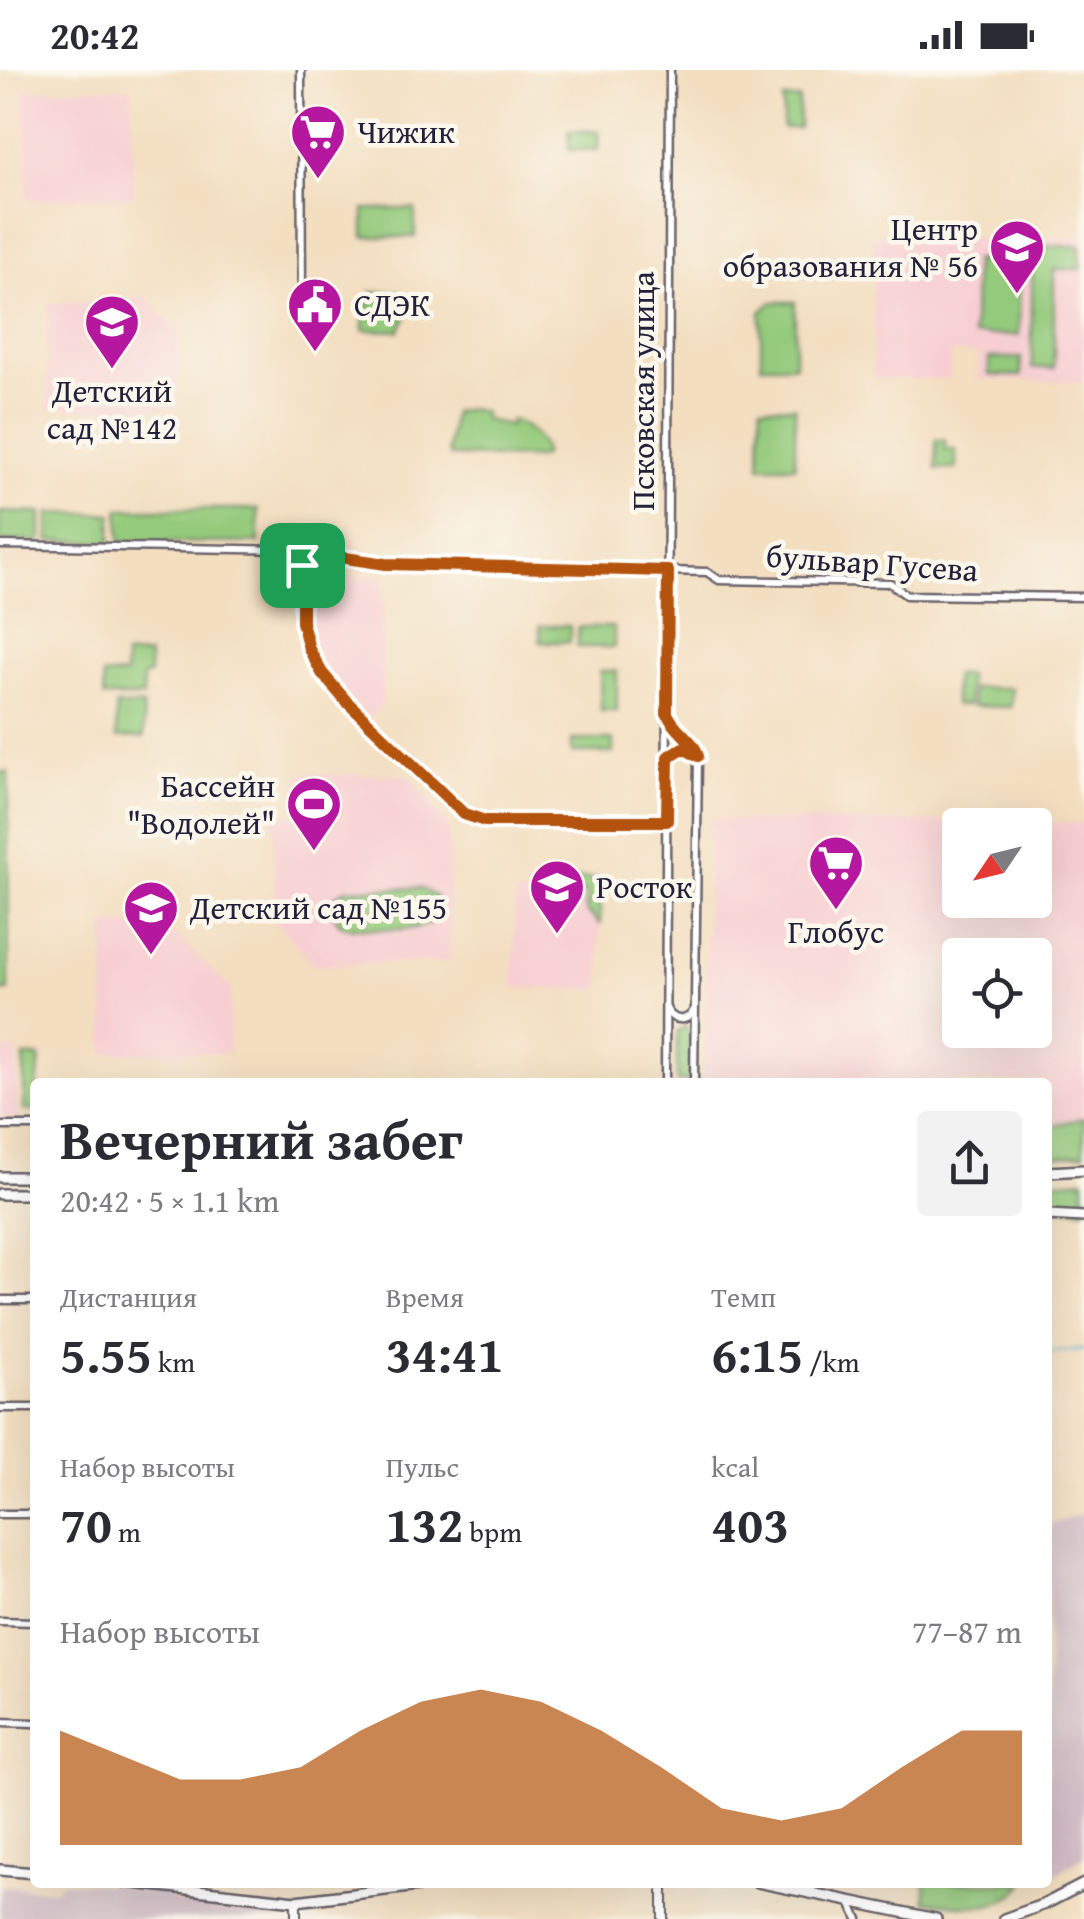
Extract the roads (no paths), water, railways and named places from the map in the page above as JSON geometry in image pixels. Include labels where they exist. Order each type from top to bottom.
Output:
[{"type":"main road","points":[[1052,1172],[1084,1170]]},
{"type":"main road","points":[[0,1177],[30,1177]]},
{"type":"main road","points":[[0,1194],[30,1194]]},
{"type":"main road","points":[[1052,1215],[1084,1218]]},
{"type":"main road","points":[[0,1870],[30,1873]]},
{"type":"main road","points":[[1004,1919],[1028,1915],[1084,1884]]},
{"type":"main road","points":[[201,1888],[296,1901],[402,1888]]},
{"type":"main road","points":[[812,1888],[936,1919]]},
{"type":"street","points":[[302,70],[302,303]]},
{"type":"street","name":"Псковская улица","points":[[666,1078],[670,70]]},
{"type":"street","name":"бульвар Гусева","points":[[0,545],[291,550],[386,564],[707,572],[719,580],[890,583],[906,595],[1084,597]]},
{"type":"street","points":[[291,550],[298,553],[302,562],[302,622],[309,649],[322,673],[464,814],[485,821],[667,821]]},
{"type":"street","points":[[667,713],[678,732],[694,745],[698,756],[694,1078]]},
{"type":"street","points":[[667,760],[680,748],[690,748],[698,756]]},
{"type":"street","points":[[666,1006],[671,1016],[679,1020],[688,1018],[695,1009]]},
{"type":"street","points":[[666,1035],[669,1026],[677,1022],[688,1023],[695,1031]]},
{"type":"street","points":[[0,1126],[30,1126]]},
{"type":"street","points":[[0,1300],[30,1300]]},
{"type":"street","points":[[0,1408],[30,1408]]},
{"type":"street","points":[[0,1514],[30,1514]]},
{"type":"street","points":[[0,1621],[30,1622]]},
{"type":"street","points":[[0,1722],[30,1723]]},
{"type":"street","points":[[663,1888],[663,1919]]},
{"type":"street","points":[[848,1900],[858,1919]]},
{"type":"street","points":[[296,1901],[296,1919]]},
{"type":"waterway","points":[[1052,1353],[1084,1349]]},
{"type":"place","name":"Чижик","points":[[318,181]]},
{"type":"place","name":"Центр образования № 56","points":[[1017,296]]},
{"type":"place","name":"СДЭК","points":[[315,354]]},
{"type":"place","name":"Детский сад №142","points":[[112,371]]},
{"type":"place","name":"Бассейн \"Водолей\"","points":[[314,853]]},
{"type":"place","name":"Глобус","points":[[836,912]]},
{"type":"place","name":"Росток","points":[[557,936]]},
{"type":"place","name":"Детский сад №155","points":[[151,957]]}]
